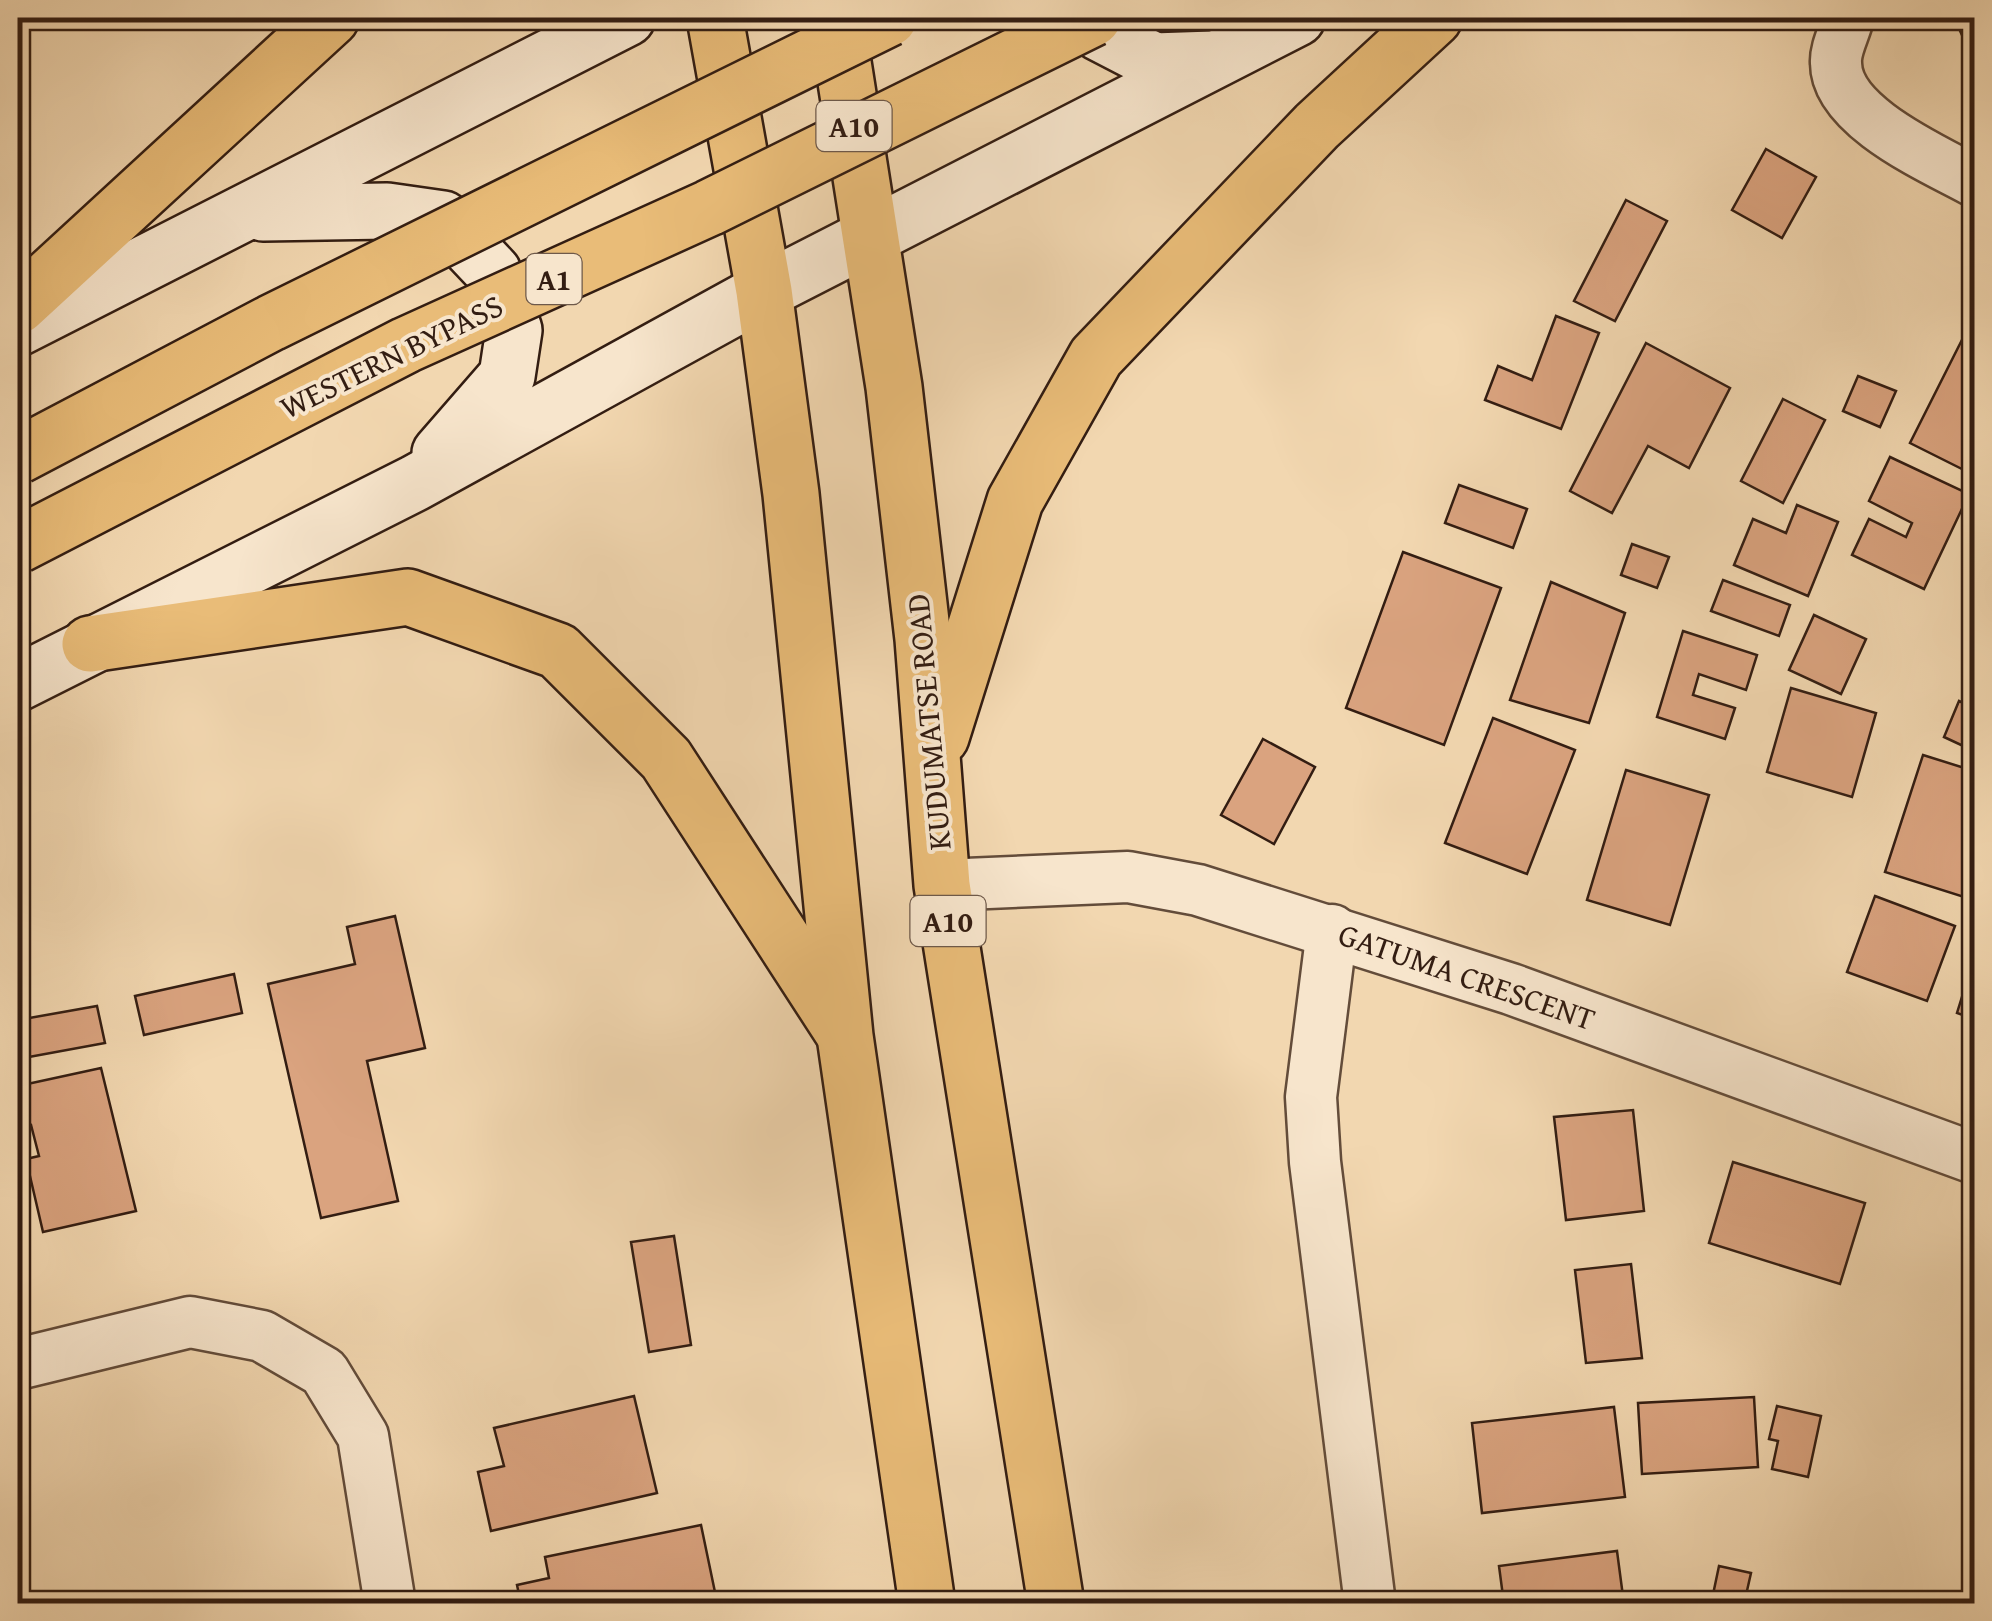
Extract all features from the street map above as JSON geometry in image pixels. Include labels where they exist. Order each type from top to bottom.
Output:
[{"type":"main road","points":[[18,306],[332,18]]},
{"type":"main road","points":[[715,18],[764,291],[793,513],[846,1036],[927,1604]]},
{"type":"main road","name":"KUDUMATSE ROAD","points":[[836,18],[872,234],[923,639],[930,772],[942,885],[1056,1604]]},
{"type":"main road","points":[[18,456],[270,323],[889,18]]},
{"type":"main road","name":"WESTERN BYPASS","points":[[18,545],[406,346],[709,208],[1091,18]]},
{"type":"main road","points":[[930,772],[1014,501],[1096,357],[1317,126],[1434,18]]},
{"type":"main road","points":[[90,644],[408,597],[558,651],[666,760],[846,1036]]},
{"type":"street","points":[[18,328],[627,18]]},
{"type":"street","points":[[1091,18],[1098,32],[1154,61],[1216,58]]},
{"type":"street","points":[[18,683],[415,483],[872,234],[1297,18]]},
{"type":"street","points":[[1842,41],[1849,98],[1883,131],[1974,181]]},
{"type":"street","points":[[250,213],[386,211],[443,219],[493,272],[514,330],[507,376],[415,483]]},
{"type":"street","name":"GATUMA CRESCENT","points":[[942,885],[1128,878],[1198,890],[1512,989],[1974,1158]]},
{"type":"street","points":[[1332,930],[1311,1096],[1370,1604]]},
{"type":"street","points":[[18,1364],[190,1322],[262,1336],[324,1372],[364,1436],[390,1604]]},
{"type":"building","points":[[1954,18],[1974,18],[1974,61]]},
{"type":"building","points":[[1766,149],[1816,177],[1782,238],[1732,210]]},
{"type":"building","points":[[1626,200],[1667,221],[1615,321],[1574,301]]},
{"type":"building","points":[[1556,316],[1599,333],[1561,429],[1485,400],[1498,366],[1532,380]]},
{"type":"building","points":[[1974,316],[1974,475],[1910,443]]},
{"type":"building","points":[[1646,343],[1730,388],[1689,468],[1648,446],[1612,513],[1570,491]]},
{"type":"building","points":[[1858,376],[1896,391],[1880,427],[1843,411]]},
{"type":"building","points":[[1783,399],[1825,420],[1783,503],[1741,481]]},
{"type":"building","points":[[1890,457],[1969,494],[1924,589],[1852,555],[1869,519],[1906,537],[1912,523],[1869,501]]},
{"type":"building","points":[[1459,485],[1527,509],[1513,548],[1445,523]]},
{"type":"building","points":[[1797,505],[1838,522],[1808,596],[1734,565],[1753,519],[1786,533]]},
{"type":"building","points":[[1632,544],[1669,557],[1657,588],[1621,575]]},
{"type":"building","points":[[1403,552],[1501,588],[1444,745],[1346,708]]},
{"type":"building","points":[[1723,580],[1790,605],[1779,636],[1711,611]]},
{"type":"building","points":[[1551,582],[1625,613],[1589,723],[1510,700]]},
{"type":"building","points":[[1814,615],[1866,639],[1841,694],[1789,670]]},
{"type":"building","points":[[1683,631],[1757,655],[1746,690],[1699,674],[1693,695],[1735,708],[1725,739],[1657,717]]},
{"type":"building","points":[[1791,688],[1876,713],[1852,797],[1767,772]]},
{"type":"building","points":[[1959,701],[1974,708],[1974,751],[1944,737]]},
{"type":"building","points":[[1493,718],[1575,750],[1527,874],[1445,843]]},
{"type":"building","points":[[1263,739],[1315,767],[1274,844],[1221,815]]},
{"type":"building","points":[[1923,755],[1974,771],[1974,863],[1964,897],[1885,872]]},
{"type":"building","points":[[1626,770],[1709,795],[1670,925],[1587,900]]},
{"type":"building","points":[[1875,896],[1955,926],[1927,1001],[1847,972]]},
{"type":"building","points":[[395,916],[425,1048],[367,1061],[398,1201],[321,1218],[268,984],[355,964],[347,927]]},
{"type":"building","points":[[1974,958],[1974,1019],[1957,1013]]},
{"type":"building","points":[[234,974],[242,1013],[144,1035],[135,996]]},
{"type":"building","points":[[97,1006],[105,1043],[18,1059],[18,1020]]},
{"type":"building","points":[[101,1068],[136,1211],[43,1232],[26,1159],[39,1156],[31,1125],[20,1127],[18,1086]]},
{"type":"building","points":[[1633,1110],[1644,1211],[1566,1220],[1554,1117]]},
{"type":"building","points":[[1733,1162],[1865,1203],[1840,1284],[1709,1243]]},
{"type":"building","points":[[674,1236],[691,1345],[649,1352],[631,1242]]},
{"type":"building","points":[[1631,1264],[1642,1358],[1586,1363],[1575,1270]]},
{"type":"building","points":[[634,1396],[657,1493],[491,1531],[478,1472],[504,1466],[494,1428]]},
{"type":"building","points":[[1754,1397],[1758,1467],[1642,1474],[1638,1403]]},
{"type":"building","points":[[1777,1406],[1821,1416],[1808,1477],[1772,1469],[1778,1441],[1769,1439]]},
{"type":"building","points":[[1614,1407],[1625,1497],[1482,1513],[1472,1423]]},
{"type":"building","points":[[701,1525],[716,1597],[703,1599],[704,1604],[521,1604],[517,1585],[549,1578],[545,1557]]},
{"type":"building","points":[[1617,1551],[1624,1604],[1504,1604],[1499,1566]]},
{"type":"building","points":[[1719,1566],[1751,1573],[1744,1604],[1711,1604]]},
{"type":"building","points":[[240,1595],[242,1604],[203,1604]]}]
